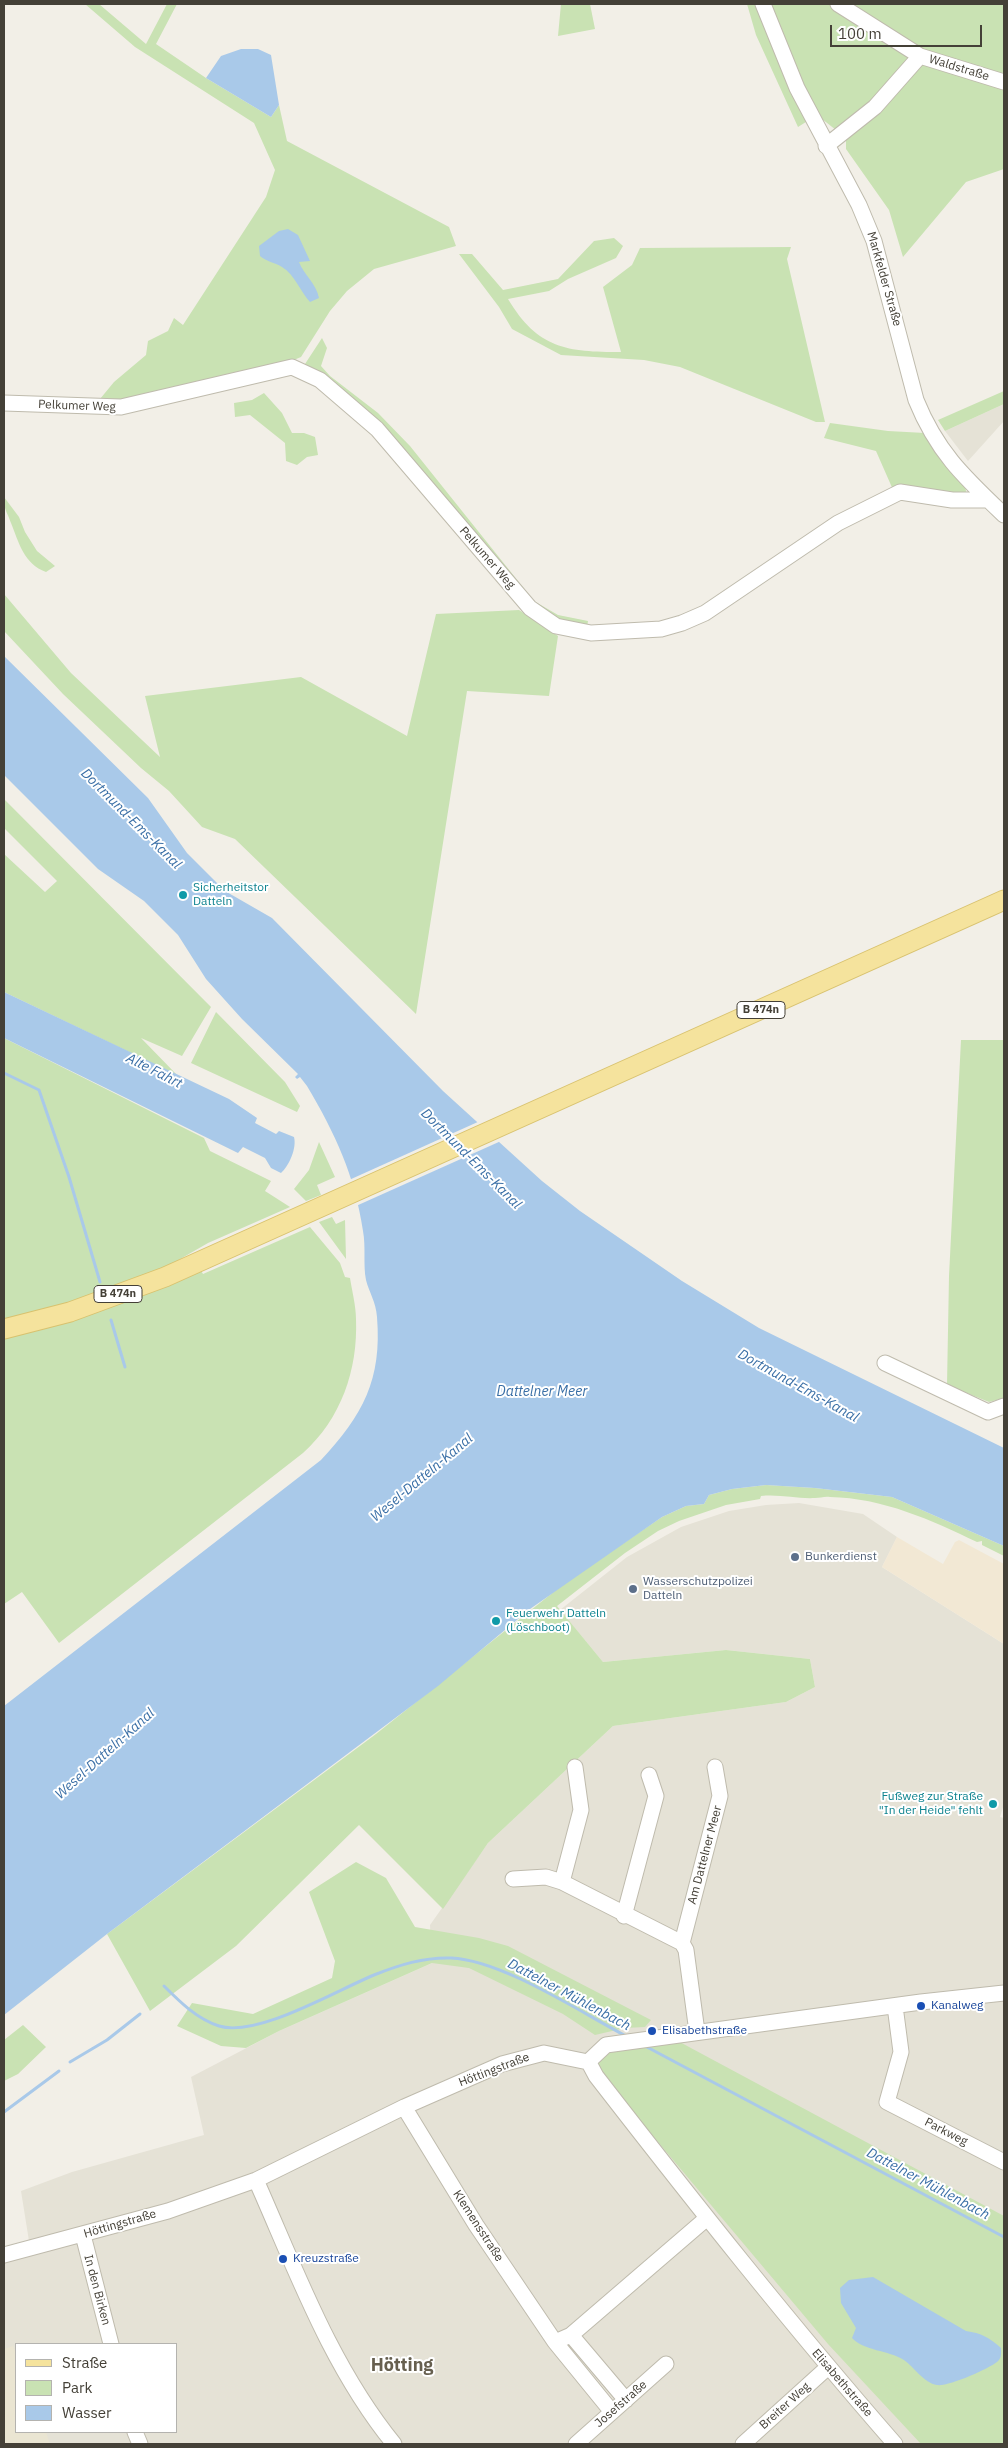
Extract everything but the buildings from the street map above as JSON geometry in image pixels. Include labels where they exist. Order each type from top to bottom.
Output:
[{"type":"main road","name":"B 474n","points":[[4,1329],[70,1312],[165,1276],[516,1117],[752,1014],[1004,900]]},
{"type":"street","name":"Markfelder Straße","points":[[763,4],[797,88],[826,146],[860,205],[874,241],[916,400],[924,420],[947,459],[1004,515]]},
{"type":"street","name":"Waldstraße","points":[[838,4],[920,56],[1004,82]]},
{"type":"street","points":[[826,146],[875,107],[920,56]]},
{"type":"street","name":"Pelkumer Weg","points":[[4,403],[121,407],[292,367],[320,380],[377,429],[530,608],[556,626],[591,633],[661,628],[682,623],[705,613],[838,523],[900,492],[952,500],[988,500]]},
{"type":"street","points":[[885,1363],[988,1412],[1004,1406]]},
{"type":"street","points":[[562,1882],[581,1810],[575,1767]]},
{"type":"street","name":"Am Dattelner Meer","points":[[697,2032],[686,1950],[682,1943],[720,1796],[715,1767]]},
{"type":"street","points":[[624,1916],[656,1796],[649,1775]]},
{"type":"street","points":[[514,1879],[546,1877],[562,1882],[624,1916],[682,1943]]},
{"type":"street","points":[[588,2061],[606,2045],[1004,1993]]},
{"type":"street","name":"Parkweg","points":[[895,2006],[901,2052],[887,2102],[1004,2162]]},
{"type":"street","name":"Höttingstraße","points":[[4,2254],[168,2211],[256,2180],[404,2107],[502,2064],[533,2054],[554,2053],[573,2060],[588,2061]]},
{"type":"street","name":"Elisabethstraße","points":[[588,2061],[596,2076],[707,2218],[828,2368],[895,2444]]},
{"type":"street","name":"Klemensstraße","points":[[404,2107],[476,2225],[556,2342],[612,2412]]},
{"type":"street","points":[[256,2180],[322,2328],[350,2381],[394,2444]]},
{"type":"street","points":[[556,2342],[571,2335],[707,2218]]},
{"type":"street","name":"In den Birken","points":[[82,2235],[111,2343]]},
{"type":"street","points":[[571,2335],[626,2400]]},
{"type":"street","name":"Josefstraße","points":[[576,2444],[666,2364]]},
{"type":"street","name":"Breiter Weg","points":[[743,2444],[828,2368]]},
{"type":"shaded area","points":[[1004,404],[1004,421],[968,461],[945,431]]},
{"type":"shaded area","points":[[799,1503],[863,1514],[897,1537],[882,1567],[1004,1644],[1004,1804],[1000,1817],[1004,1818],[1004,2444],[4,2444],[4,2249],[29,2241],[21,2191],[72,2172],[204,2135],[191,2077],[279,2031],[432,1963],[430,1925],[488,1843],[613,1726],[786,1702],[815,1687],[810,1659],[726,1650],[603,1662],[560,1610],[627,1557],[681,1527],[729,1511],[766,1505]]},
{"type":"shaded area","name":"Bunkerdienst","points":[[897,1537],[943,1564],[955,1542],[959,1540],[1004,1564],[1004,1644],[882,1567]]},
{"type":"shaded area","points":[[13,2346],[15,2351],[15,2433],[46,2433],[50,2444],[4,2444],[4,2349]]},
{"type":"green space","points":[[85,4],[99,4],[146,44],[167,4],[177,4],[156,44],[206,78],[271,117],[279,105],[287,141],[449,227],[456,246],[374,269],[347,291],[330,311],[301,357],[284,364],[124,404],[100,399],[114,382],[146,355],[148,341],[168,331],[174,318],[183,325],[266,197],[275,170],[254,123],[135,47]]},
{"type":"green space","points":[[561,4],[590,4],[595,29],[558,36]]},
{"type":"green space","points":[[747,4],[1004,4],[1004,169],[966,182],[903,257],[889,210],[846,149],[846,138],[817,115],[798,127],[756,35]]},
{"type":"green space","points":[[614,238],[623,246],[616,258],[568,279],[549,291],[508,299],[519,316],[543,338],[556,344],[585,351],[621,352],[603,287],[632,265],[640,248],[791,247],[787,259],[825,422],[816,422],[680,367],[644,360],[561,355],[512,329],[499,307],[459,254],[472,254],[503,290],[558,279],[594,241]]},
{"type":"green space","points":[[322,338],[327,348],[321,366],[330,376],[378,413],[410,446],[534,601],[558,615],[588,621],[587,627],[561,621],[542,612],[321,376],[305,364]]},
{"type":"green space","points":[[1004,391],[1004,404],[945,431],[938,420]]},
{"type":"green space","points":[[264,393],[282,413],[292,433],[304,433],[315,437],[318,455],[307,457],[297,465],[286,461],[285,443],[250,415],[235,417],[234,403],[252,400]]},
{"type":"green space","points":[[830,423],[888,431],[925,433],[965,486],[967,496],[894,492],[876,451],[824,438]]},
{"type":"green space","points":[[4,497],[19,517],[25,532],[37,551],[55,566],[46,572],[32,564],[23,552],[6,511]]},
{"type":"green space","points":[[4,594],[71,673],[160,757],[145,696],[301,677],[407,736],[436,614],[519,610],[558,636],[549,696],[467,691],[416,1014],[235,839],[202,827],[169,791],[141,768],[63,694],[4,631]]},
{"type":"green space","points":[[4,799],[211,1007],[182,1056],[141,1038],[177,1075],[4,992],[4,854],[45,892],[57,881],[4,828]]},
{"type":"green space","points":[[216,1012],[285,1082],[300,1106],[297,1112],[191,1063]]},
{"type":"green space","points":[[4,1038],[204,1138],[210,1151],[271,1181],[265,1191],[290,1207],[208,1243],[175,1262],[116,1288],[32,1315],[4,1319]]},
{"type":"green space","points":[[961,1040],[1004,1040],[1004,1398],[989,1402],[947,1385],[949,1276]]},
{"type":"green space","points":[[319,1142],[335,1177],[317,1185],[321,1195],[306,1201],[294,1189],[309,1170]]},
{"type":"green space","points":[[332,1217],[336,1224],[345,1220],[346,1259],[319,1222]]},
{"type":"green space","points":[[310,1227],[340,1263],[345,1277],[350,1278],[356,1314],[356,1338],[350,1375],[337,1409],[328,1425],[303,1453],[59,1643],[22,1592],[4,1604],[4,1336],[79,1318],[152,1290],[199,1267],[203,1274]]},
{"type":"green space","points":[[766,1485],[815,1488],[892,1497],[1004,1546],[1004,1556],[982,1545],[982,1541],[977,1542],[924,1518],[888,1506],[850,1498],[761,1496],[760,1499],[726,1505],[679,1521],[658,1531],[625,1553],[557,1606],[603,1662],[726,1650],[810,1659],[815,1687],[786,1702],[613,1726],[488,1843],[443,1909],[359,1825],[236,1946],[150,2011],[107,1934],[376,1734],[566,1582],[662,1517],[686,1506],[704,1504],[709,1495],[732,1489]]},
{"type":"green space","points":[[356,1862],[386,1878],[415,1927],[479,1938],[508,1946],[651,2020],[645,2027],[625,2028],[595,2035],[563,2014],[469,1968],[432,1963],[279,2031],[246,2048],[221,2046],[177,2026],[192,2003],[253,2014],[332,1978],[335,1961],[309,1892]]},
{"type":"green space","points":[[23,2025],[46,2047],[18,2074],[4,2081],[4,2040]]},
{"type":"green space","points":[[676,2040],[1004,2216],[1004,2444],[921,2444],[828,2344],[626,2104],[595,2063],[611,2052]]},
{"type":"water","points":[[241,49],[258,49],[271,55],[279,105],[271,117],[206,78],[221,56]]},
{"type":"water","points":[[288,229],[298,235],[310,261],[299,262],[319,298],[310,302],[287,270],[260,256],[259,246],[279,231]]},
{"type":"water","name":"Dattelner Meer","points":[[4,656],[148,798],[187,853],[225,891],[272,918],[443,1091],[542,1181],[580,1211],[682,1281],[759,1328],[1004,1448],[1004,1546],[892,1497],[815,1488],[766,1485],[732,1489],[709,1495],[704,1504],[686,1506],[662,1517],[530,1609],[438,1686],[107,1934],[4,2015],[4,1706],[321,1460],[348,1428],[367,1395],[373,1378],[378,1339],[374,1302],[366,1280],[364,1237],[355,1192],[335,1138],[317,1103],[300,1077],[297,1079],[295,1077],[298,1074],[242,1019],[206,979],[178,935],[144,901],[98,869],[4,775]]},
{"type":"water","name":"Alte Fahrt","points":[[4,992],[229,1099],[257,1118],[255,1123],[276,1134],[279,1131],[294,1137],[292,1156],[287,1166],[281,1173],[271,1168],[265,1158],[243,1147],[238,1153],[4,1038]]},
{"type":"water","points":[[873,2277],[966,2331],[989,2339],[1001,2348],[1000,2359],[968,2377],[937,2385],[923,2378],[904,2360],[863,2346],[852,2338],[856,2328],[841,2303],[840,2288],[849,2280]]},
{"type":"pier","points":[[480,1121],[501,1141],[356,1206],[349,1180]]},
{"type":"waterway","points":[[4,1073],[39,1090],[69,1177],[100,1282]]},
{"type":"waterway","points":[[111,1320],[125,1367]]},
{"type":"waterway","name":"Dattelner Mühlenbach","points":[[164,1986],[203,2019],[219,2026],[235,2028],[254,2025],[297,2011],[393,1968],[421,1960],[451,1958],[471,1961],[517,1977],[626,2036]]},
{"type":"waterway","points":[[70,2062],[107,2040],[140,2014]]},
{"type":"waterway","name":"Dattelner Mühlenbach","points":[[645,2046],[1004,2237]]},
{"type":"waterway","points":[[4,2112],[59,2071]]},
{"type":"place","name":"Sicherheitstor Datteln","points":[[183,895]]},
{"type":"place","name":"Bunkerdienst","points":[[795,1557]]},
{"type":"place","name":"Wasserschutzpolizei Datteln","points":[[633,1589]]},
{"type":"place","name":"Feuerwehr Datteln (Löschboot)","points":[[496,1621]]},
{"type":"place","name":"Fußweg zur Straße \"In der Heide\" fehlt","points":[[993,1804]]},
{"type":"place","name":"Kanalweg","points":[[921,2006]]},
{"type":"place","name":"Elisabethstraße","points":[[652,2031]]},
{"type":"place","name":"Kreuzstraße","points":[[283,2259]]},
{"type":"district","name":"Hötting","points":[[402,2366]]},
{"type":"water label","name":"Dortmund-Ems-Kanal","points":[[131,819]]},
{"type":"water label","name":"Dortmund-Ems-Kanal","points":[[471,1159]]},
{"type":"water label","name":"Dortmund-Ems-Kanal","points":[[798,1386]]},
{"type":"water label","name":"Wesel-Datteln-Kanal","points":[[422,1478]]},
{"type":"water label","name":"Wesel-Datteln-Kanal","points":[[105,1754]]}]
